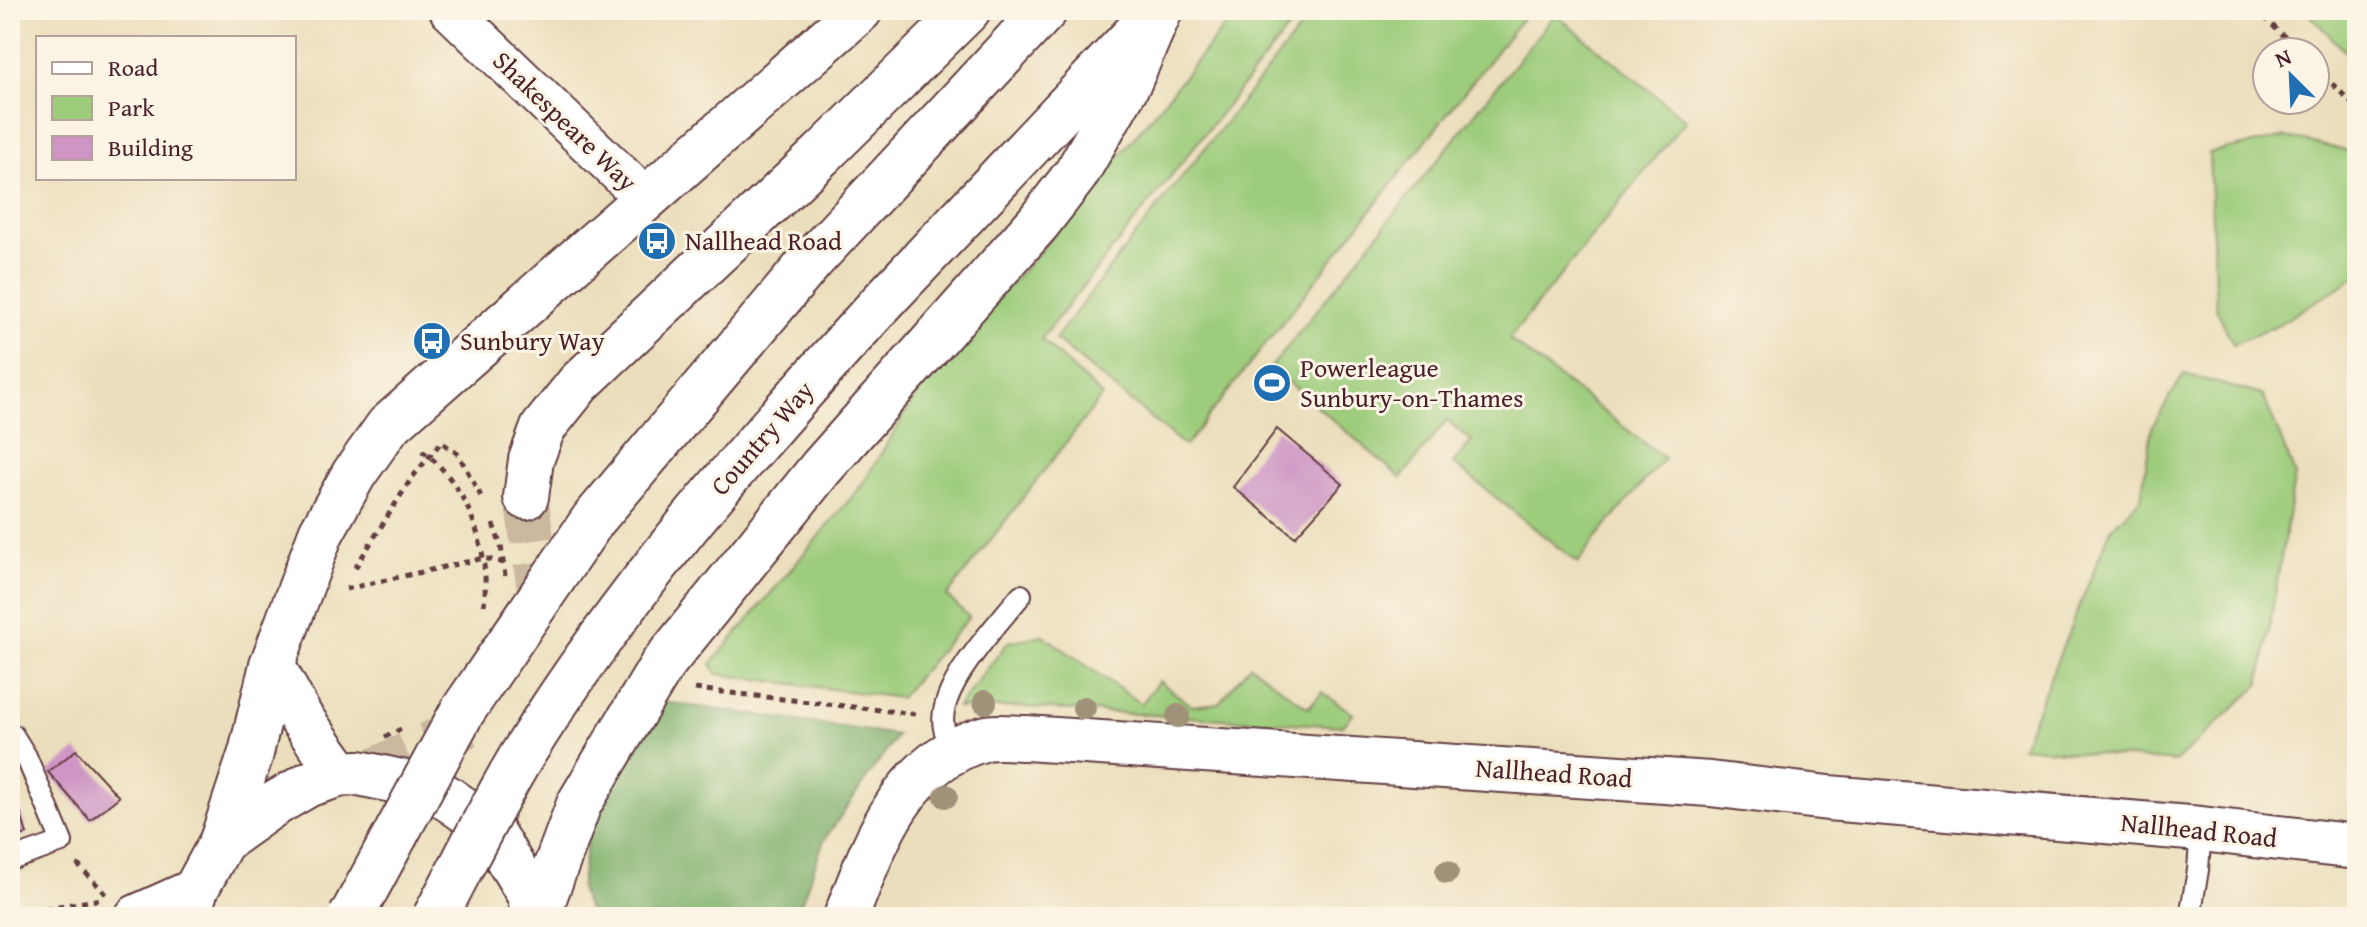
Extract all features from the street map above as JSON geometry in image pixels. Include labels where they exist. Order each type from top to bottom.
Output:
[{"type":"main road","points":[[123,907],[192,904],[222,841],[251,753],[272,665],[321,533],[354,474],[388,426],[860,10]]},
{"type":"main road","points":[[501,507],[531,460],[543,428],[579,383],[812,164],[968,10]]},
{"type":"main road","points":[[351,917],[462,712],[593,520],[811,261],[1045,10]]},
{"type":"main road","points":[[536,917],[579,804],[662,665],[821,468],[1038,223],[1067,186],[1130,80],[1159,10]]},
{"type":"main road","name":"Country Way","points":[[435,917],[521,758],[629,598],[753,445],[886,298],[1159,10]]},
{"type":"main road","points":[[272,665],[301,718],[341,774]]},
{"type":"main road","name":"Nallhead Road","points":[[846,917],[879,834],[911,783],[933,763],[949,739],[1026,738],[1710,784],[1828,798],[2201,829],[2357,847]]},
{"type":"main road","points":[[222,841],[271,806],[309,784],[341,774],[368,773],[434,789],[488,826],[529,894],[536,917]]},
{"type":"street","name":"Shakespeare Way","points":[[450,10],[645,198]]},
{"type":"lane","points":[[949,739],[946,704],[958,674],[1021,595]]},
{"type":"lane","points":[[10,860],[62,842],[26,756],[13,735]]},
{"type":"lane","points":[[2190,917],[2201,829]]},
{"type":"path","points":[[2254,10],[2284,36]]},
{"type":"path","points":[[2331,83],[2357,108]]},
{"type":"path","points":[[341,599],[357,564],[411,479],[441,442],[458,454],[501,507],[505,585]]},
{"type":"path","points":[[429,456],[441,466],[466,507],[484,558]]},
{"type":"path","points":[[346,589],[484,558],[504,563]]},
{"type":"path","points":[[697,690],[911,712],[949,739]]},
{"type":"path","points":[[62,842],[74,861],[123,907]]},
{"type":"path","points":[[10,914],[123,907]]},
{"type":"green space","points":[[1238,10],[1303,10],[1041,339],[1102,396],[947,596],[969,617],[900,698],[717,674],[711,664],[862,485],[928,376],[1058,231]]},
{"type":"green space","points":[[1315,10],[1529,10],[1185,446],[1055,339]]},
{"type":"green space","points":[[2305,10],[2357,10],[2357,64],[2331,36]]},
{"type":"green space","points":[[1555,14],[1686,120],[1509,339],[1664,458],[1578,563],[1453,463],[1472,441],[1447,420],[1401,478],[1271,367]]},
{"type":"green space","points":[[2286,137],[2357,153],[2357,276],[2277,325],[2233,344],[2216,308],[2209,153]]},
{"type":"green space","points":[[2184,374],[2263,395],[2295,474],[2260,684],[2175,762],[2022,747],[2111,528],[2141,498],[2152,427]]},
{"type":"green space","points":[[1043,635],[1141,704],[1159,681],[1192,706],[1219,703],[1250,665],[1308,708],[1322,692],[1353,714],[1343,726],[1018,707],[957,708],[1008,642]]},
{"type":"green space","points":[[663,702],[897,735],[824,840],[796,917],[591,917],[580,889],[589,829]]},
{"type":"building","points":[[1277,429],[1343,484],[1295,537],[1233,487]]},
{"type":"building","points":[[76,750],[119,797],[90,820],[48,772]]},
{"type":"building","points":[[10,778],[27,834],[10,839]]},
{"type":"tunnel","points":[[526,497],[539,589],[534,623]]},
{"type":"tunnel","points":[[368,773],[471,724]]},
{"type":"place","name":"Nallhead Road","points":[[657,241]]},
{"type":"place","name":"Sunbury Way","points":[[432,341]]},
{"type":"place","name":"Powerleague Sunbury-on-Thames","points":[[1272,383]]}]
